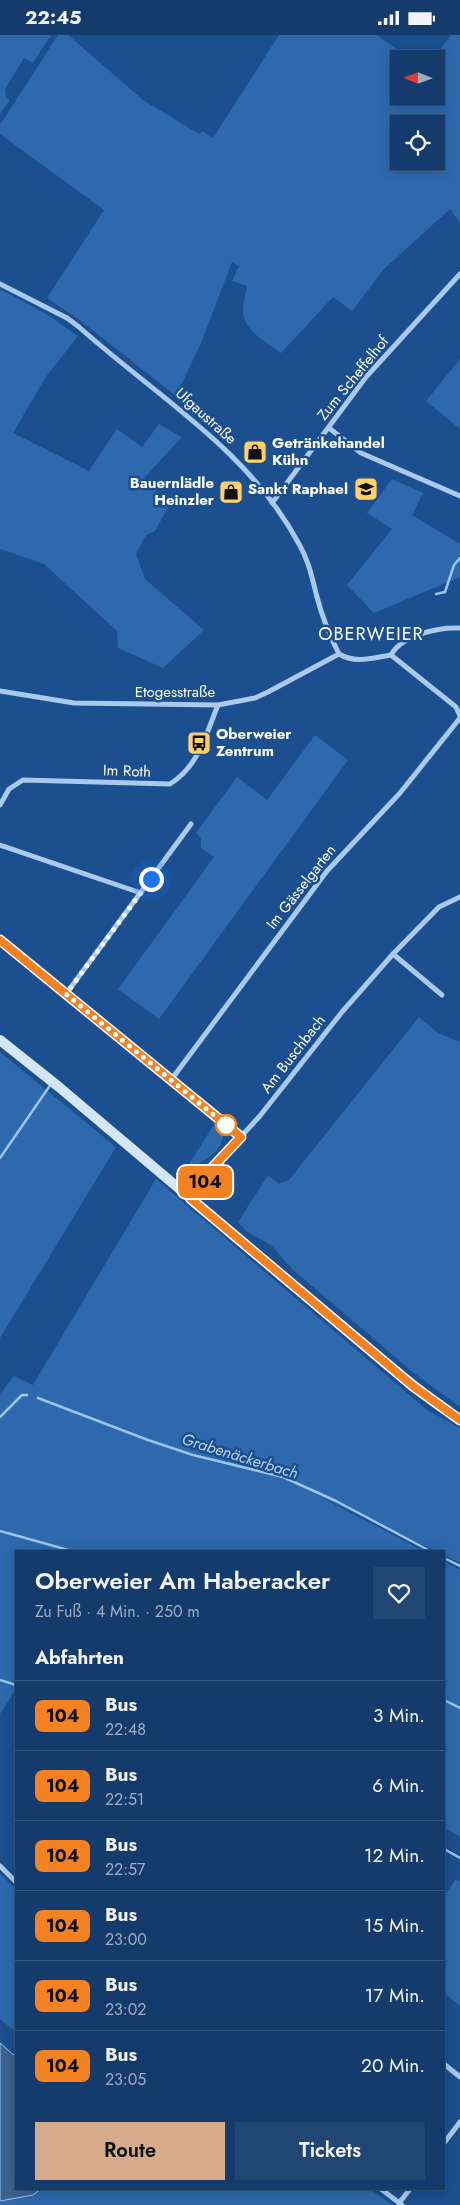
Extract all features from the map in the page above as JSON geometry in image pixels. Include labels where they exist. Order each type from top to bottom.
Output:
[{"type":"main road","points":[[0,1040],[59,1087],[405,1380],[460,1420]]},
{"type":"street","name":"Zum Scheffelhof","points":[[272,503],[366,377],[460,274]]},
{"type":"street","name":"Ufgaustraße","points":[[0,284],[67,318],[196,421],[214,438],[286,521],[309,563],[323,617],[339,654]]},
{"type":"street","points":[[329,427],[361,453],[460,496]]},
{"type":"street","points":[[391,655],[395,648],[430,631],[446,627],[460,628]]},
{"type":"street","points":[[339,654],[348,659],[358,661],[391,655],[456,707],[460,717]]},
{"type":"street","name":"Etogesstraße","points":[[0,691],[74,703],[218,705],[250,699],[268,693],[339,654]]},
{"type":"street","name":"Im Roth","points":[[0,805],[8,789],[23,779],[170,784],[180,778],[196,759],[218,705]]},
{"type":"street","name":"Im Gässelgarten","points":[[171,1080],[327,871],[400,793],[460,717]]},
{"type":"street","points":[[66,994],[191,824]]},
{"type":"street","points":[[0,845],[142,893]]},
{"type":"street","name":"Am Buschbach","points":[[182,1191],[195,1179],[211,1169],[241,1137],[342,1012],[393,954],[439,907],[460,897]]},
{"type":"street","points":[[0,940],[241,1137]]},
{"type":"street","points":[[393,954],[442,995]]},
{"type":"street","name":"Am Buschbach","points":[[191,1199],[209,1177],[211,1169]]},
{"type":"street","points":[[0,1866],[15,1881]]},
{"type":"street","points":[[445,2065],[460,2077]]},
{"type":"street","points":[[445,2142],[460,2122]]},
{"type":"street","points":[[382,2190],[400,2204],[409,2190]]},
{"type":"shaded area","points":[[0,35],[51,35],[33,63],[24,58],[5,89],[6,97],[10,100],[0,114]]},
{"type":"shaded area","points":[[58,35],[68,35],[143,100],[199,134],[202,131],[213,138],[279,35],[376,35],[398,50],[390,50],[390,105],[445,105],[445,50],[440,50],[451,35],[460,35],[460,223],[450,209],[384,269],[352,311],[333,297],[281,353],[258,337],[248,326],[243,314],[247,286],[232,281],[239,266],[232,262],[201,343],[176,396],[81,321],[47,298],[104,210],[0,134],[0,125]]},
{"type":"shaded area","points":[[0,289],[46,314],[78,336],[45,378],[13,433],[89,471],[117,429],[142,447],[159,424],[182,437],[144,478],[169,506],[155,531],[146,535],[136,554],[145,579],[204,630],[163,668],[118,648],[117,631],[44,564],[0,549]]},
{"type":"shaded area","points":[[460,359],[460,429],[426,401]]},
{"type":"shaded area","points":[[392,479],[423,493],[412,515],[460,544],[460,577],[374,613],[347,585],[392,529],[367,513]]},
{"type":"shaded area","points":[[315,735],[348,760],[159,1019],[118,989],[214,857],[201,848],[201,838],[196,833],[237,777],[267,800]]},
{"type":"shaded area","points":[[419,1017],[438,1033],[460,1042],[460,1407],[414,1373],[292,1269],[272,1246],[246,1231],[238,1222],[268,1175],[279,1184],[289,1180]]},
{"type":"shaded area","points":[[0,1052],[116,1147],[0,1338]]},
{"type":"shaded area","points":[[215,1123],[222,1128],[223,1136],[221,1143],[212,1155],[184,1172]]},
{"type":"shaded area","points":[[156,1179],[427,1410],[460,1428],[460,1563],[445,1556],[445,1550],[433,1550],[309,1491],[422,1550],[15,1550],[15,1691],[0,1714],[0,1394],[14,1376],[33,1385]]},
{"type":"shaded area","points":[[445,1562],[460,1570],[460,1837],[445,1828]]},
{"type":"shaded area","points":[[0,1874],[15,1888],[15,2031],[0,2019]]},
{"type":"shaded area","points":[[456,1879],[460,1882],[460,2006],[445,1994],[445,1895]]},
{"type":"shaded area","points":[[0,2043],[15,2056],[15,2190],[40,2190],[33,2195],[0,2201]]},
{"type":"shaded area","points":[[40,2190],[371,2190],[392,2205],[0,2205],[0,2201],[33,2195]]},
{"type":"waterway","points":[[436,594],[445,592],[454,565],[460,558]]},
{"type":"waterway","points":[[0,1158],[51,1084]]},
{"type":"waterway","name":"Grabenäckerbach","points":[[0,1417],[22,1395],[27,1395]]},
{"type":"waterway","name":"Grabenäckerbach","points":[[38,1398],[193,1455],[283,1477],[336,1501],[428,1550]]},
{"type":"waterway","points":[[0,1531],[68,1550]]},
{"type":"waterway","name":"Grabenäckerbach","points":[[445,1558],[460,1566]]},
{"type":"waterway","points":[[0,1680],[15,1685]]},
{"type":"waterway","points":[[445,1700],[460,1708]]},
{"type":"waterway","points":[[445,1850],[460,1858]]},
{"type":"bus line","name":"104","points":[[0,940],[241,1137],[211,1169],[209,1177],[203,1186],[191,1199],[413,1386],[460,1420]]},
{"type":"place","name":"Getränkehandel Kühn","points":[[255,452]]},
{"type":"place","name":"Sankt Raphael","points":[[366,489]]},
{"type":"place","name":"Bauernlädle Heinzler","points":[[231,492]]},
{"type":"place","name":"Oberweier Zentrum","points":[[199,743]]},
{"type":"district","name":"OBERWEIER","points":[[371,634]]},
{"type":"route","points":[[151,879],[66,994],[226,1125]]}]
